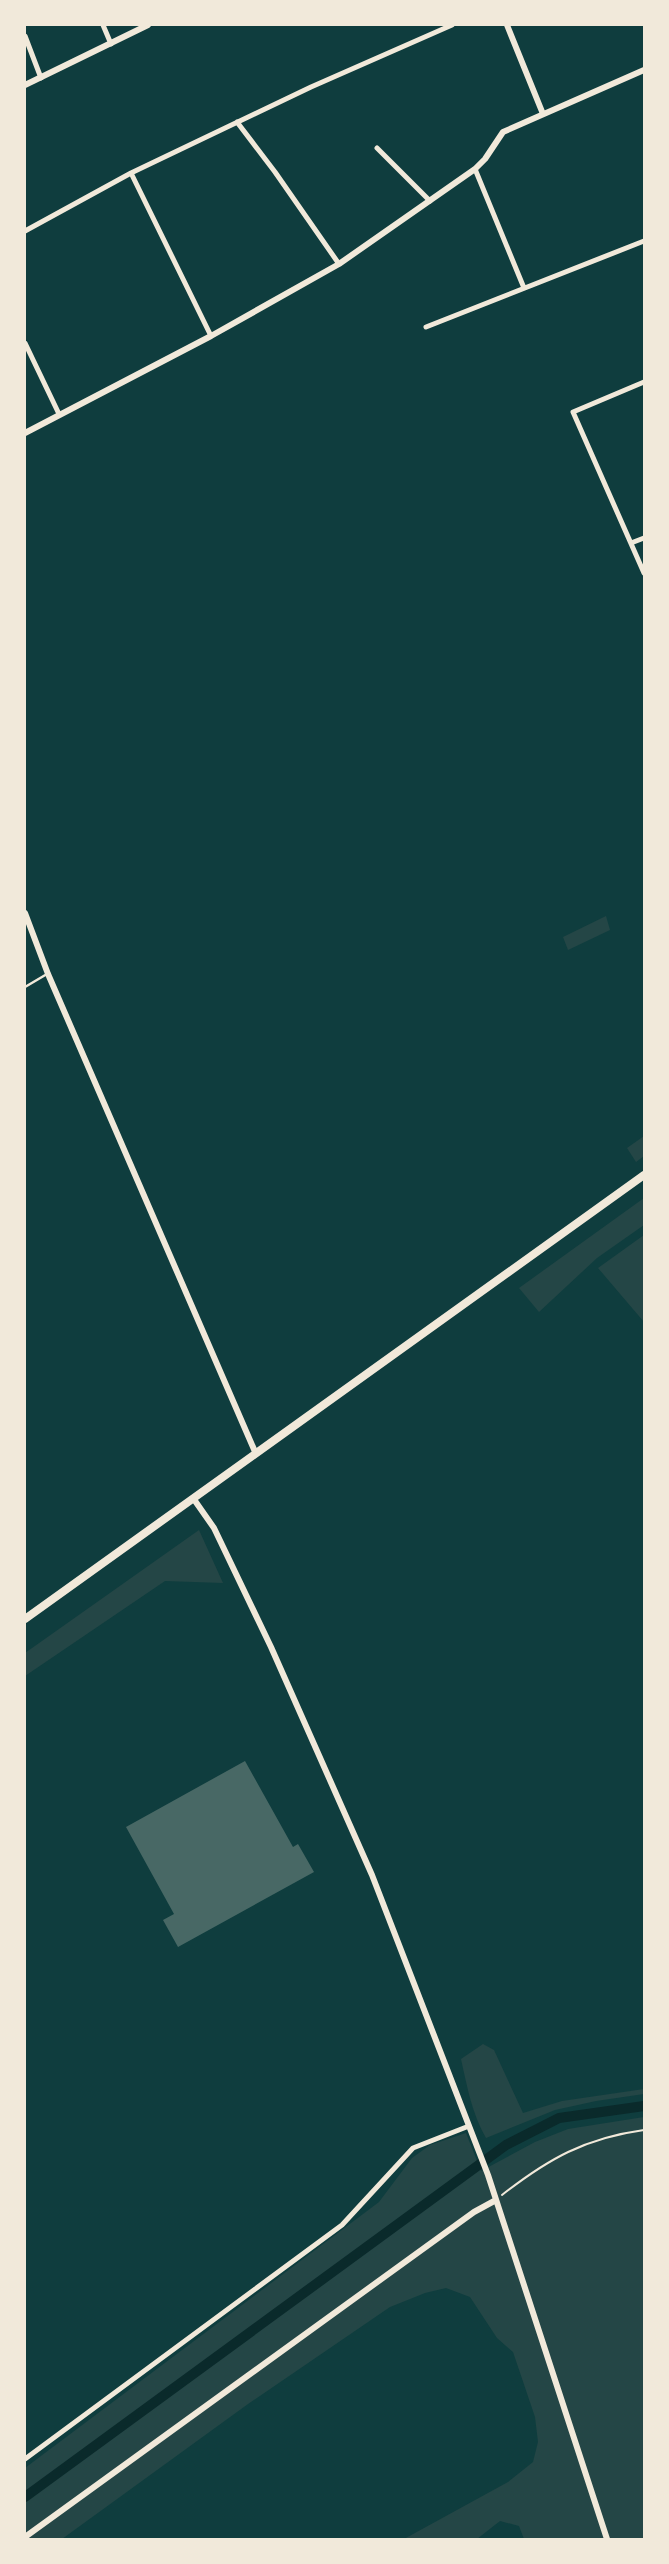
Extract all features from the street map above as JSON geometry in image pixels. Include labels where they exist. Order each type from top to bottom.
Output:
[{"type":"main road","points":[[25,1619],[644,1175]]},
{"type":"street","points":[[103,25],[111,44]]},
{"type":"street","points":[[25,85],[148,25]]},
{"type":"street","points":[[25,231],[130,173],[452,25]]},
{"type":"street","points":[[507,25],[543,114]]},
{"type":"street","points":[[25,36],[42,78]]},
{"type":"street","points":[[25,433],[211,336],[338,264],[475,168],[485,159],[503,132],[644,70]]},
{"type":"street","points":[[238,122],[338,264]]},
{"type":"street","points":[[377,148],[430,201]]},
{"type":"street","points":[[475,168],[524,288]]},
{"type":"street","points":[[130,173],[211,336]]},
{"type":"street","points":[[426,327],[644,241]]},
{"type":"street","points":[[25,343],[59,414]]},
{"type":"street","points":[[644,382],[573,412],[644,573]]},
{"type":"street","points":[[631,543],[644,538]]},
{"type":"street","points":[[25,913],[48,974],[256,1454]]},
{"type":"street","points":[[193,1498],[214,1528],[263,1630],[372,1875],[436,2034],[488,2175],[607,2539]]},
{"type":"street","points":[[25,2459],[342,2225],[413,2148],[469,2126]]},
{"type":"street","points":[[25,2537],[474,2212],[496,2200]]},
{"type":"lane","points":[[25,987],[48,974]]},
{"type":"path","points":[[496,2200],[537,2168],[577,2147],[618,2134],[644,2130]]},
{"type":"shaded area","points":[[606,916],[610,930],[568,950],[563,937]]},
{"type":"shaded area","points":[[644,1136],[644,1156],[636,1162],[627,1148]]},
{"type":"shaded area","points":[[644,1198],[644,1225],[597,1258],[539,1312],[519,1288]]},
{"type":"shaded area","points":[[644,1235],[644,1322],[598,1268]]},
{"type":"shaded area","points":[[199,1530],[223,1583],[165,1581],[25,1676],[25,1653]]},
{"type":"shaded area","points":[[483,2044],[494,2050],[523,2113],[562,2101],[644,2089],[644,2094],[596,2101],[555,2110],[486,2138],[474,2110],[461,2059]]},
{"type":"shaded area","points":[[644,2117],[644,2539],[524,2539],[519,2526],[500,2521],[477,2539],[404,2539],[508,2482],[533,2462],[538,2442],[535,2417],[513,2352],[497,2338],[470,2297],[446,2288],[425,2293],[390,2307],[248,2404],[62,2539],[25,2539],[25,2468],[379,2202],[412,2158],[430,2145],[466,2133],[481,2171],[535,2142],[568,2129]]},
{"type":"building","points":[[245,1761],[293,1847],[298,1844],[314,1872],[178,1947],[163,1920],[174,1914],[126,1827]]},
{"type":"waterway","points":[[25,2497],[506,2145],[559,2118],[644,2106]]}]
